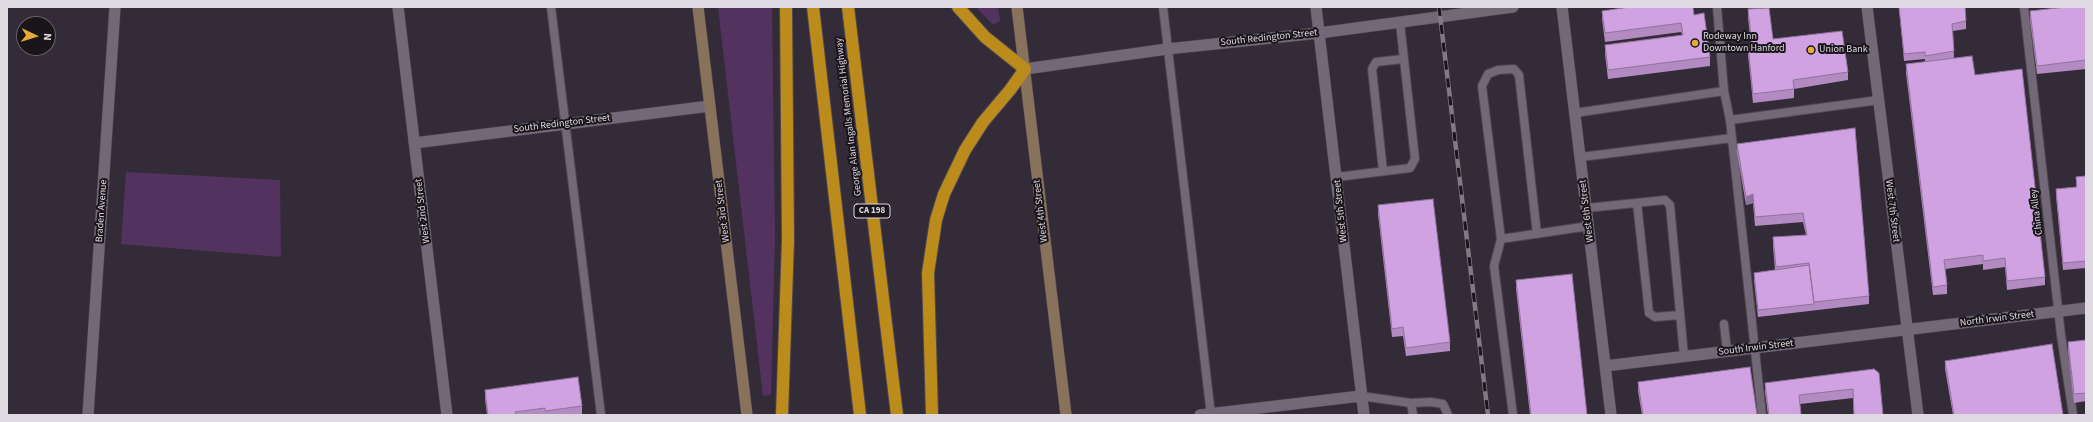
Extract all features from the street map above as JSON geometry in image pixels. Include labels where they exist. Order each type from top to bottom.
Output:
[{"type":"highway","points":[[782,415],[788,240],[786,7]]},
{"type":"highway","points":[[813,7],[860,415]]},
{"type":"highway","name":"George Alan Ingalls Memorial Highway","points":[[848,7],[897,415]]},
{"type":"highway","points":[[932,415],[928,273],[936,220],[944,194],[965,150],[983,122],[1010,90],[1024,69],[985,37],[958,7]]},
{"type":"main road","name":"West 3rd Street","points":[[698,7],[747,415]]},
{"type":"main road","name":"West 4th Street","points":[[1017,7],[1066,415]]},
{"type":"street","name":"Braden Avenue","points":[[88,415],[115,7]]},
{"type":"street","name":"West 2nd Street","points":[[398,7],[447,415]]},
{"type":"street","name":"West 5th Street","points":[[1316,7],[1364,415]]},
{"type":"street","name":"South Redington Street","points":[[1024,69],[1167,49],[1319,33],[1512,7]]},
{"type":"street","name":"West 6th Street","points":[[1562,7],[1611,415]]},
{"type":"street","name":"West 7th Street","points":[[1867,7],[1918,415]]},
{"type":"street","name":"South Redington Street","points":[[414,143],[710,106]]},
{"type":"street","name":"North Irwin Street","points":[[1907,330],[2086,308]]},
{"type":"street","name":"South Irwin Street","points":[[1605,366],[1907,330]]},
{"type":"street","points":[[1207,415],[1361,396]]},
{"type":"lane","points":[[551,7],[600,415]]},
{"type":"lane","points":[[1163,7],[1207,415]]},
{"type":"lane","points":[[1717,7],[1724,91],[1730,120],[1762,415]]},
{"type":"lane","name":"China Alley","points":[[2024,7],[2059,312],[2073,415]]},
{"type":"lane","points":[[1337,177],[1410,168],[1415,159],[1400,23]]},
{"type":"lane","points":[[1383,171],[1372,69],[1376,62],[1403,59]]},
{"type":"lane","points":[[1513,415],[1494,266],[1501,239],[1482,86],[1488,74],[1498,70],[1514,69],[1519,75],[1537,234]]},
{"type":"lane","points":[[1575,112],[1724,91]]},
{"type":"lane","points":[[1730,120],[1879,100]]},
{"type":"lane","points":[[1581,157],[1732,138]]},
{"type":"lane","points":[[1586,208],[1664,200],[1670,205],[1684,356]]},
{"type":"lane","points":[[1637,203],[1649,313],[1655,317],[1680,315]]},
{"type":"lane","points":[[1501,239],[1589,226]]},
{"type":"lane","points":[[1724,324],[1727,351]]},
{"type":"lane","points":[[1361,396],[1412,403],[1431,402],[1443,404],[1448,415]]},
{"type":"lane","points":[[1412,403],[1413,415]]},
{"type":"shaded area","points":[[718,7],[772,7],[775,237],[771,395],[763,396]]},
{"type":"shaded area","points":[[976,7],[998,7],[1000,21],[993,25]]},
{"type":"shaded area","points":[[126,172],[280,180],[281,257],[121,244]]},
{"type":"building","name":"Rodeway Inn Downtown Hanford","points":[[1630,7],[1693,7],[1694,15],[1704,13],[1710,57],[1608,70],[1605,45],[1683,35],[1681,23],[1605,33],[1602,11]]},
{"type":"building","points":[[1899,7],[1965,7],[1966,21],[1952,24],[1954,51],[1925,56],[1925,52],[1904,54]]},
{"type":"building","points":[[2066,7],[2086,7],[2086,60],[2037,66],[2030,11]]},
{"type":"building","points":[[1769,8],[1773,39],[1842,31],[1848,72],[1793,80],[1794,89],[1753,94],[1748,46],[1752,45],[1748,9]]},
{"type":"building","points":[[1972,56],[1975,75],[2022,69],[2045,277],[2007,281],[2005,258],[1983,261],[1983,255],[1944,260],[1947,285],[1933,287],[1906,64]]},
{"type":"building","points":[[1855,128],[1869,296],[1814,302],[1809,263],[1776,267],[1773,237],[1807,235],[1803,213],[1755,217],[1753,194],[1746,197],[1737,144]]},
{"type":"building","points":[[2086,176],[2086,261],[2063,263],[2056,189],[2077,187],[2076,177]]},
{"type":"building","points":[[1433,199],[1450,342],[1406,348],[1403,327],[1392,329],[1378,205]]},
{"type":"building","points":[[1809,265],[1814,304],[1758,310],[1754,273]]},
{"type":"building","points":[[1572,274],[1587,415],[1531,415],[1516,280]]},
{"type":"building","points":[[2086,340],[2086,393],[2074,394],[2068,342]]},
{"type":"building","points":[[2052,344],[2063,415],[1954,415],[1945,361]]},
{"type":"building","points":[[1750,367],[1757,415],[1643,415],[1638,382]]},
{"type":"building","points":[[1874,369],[1879,373],[1883,415],[1854,415],[1853,389],[1799,395],[1801,415],[1769,415],[1765,383]]},
{"type":"building","points":[[578,377],[582,406],[545,411],[545,408],[515,412],[516,415],[488,415],[485,390]]},
{"type":"railway","points":[[1439,7],[1488,415]]},
{"type":"place","name":"Rodeway Inn Downtown Hanford","points":[[1695,43]]},
{"type":"place","name":"Union Bank","points":[[1811,50]]}]
